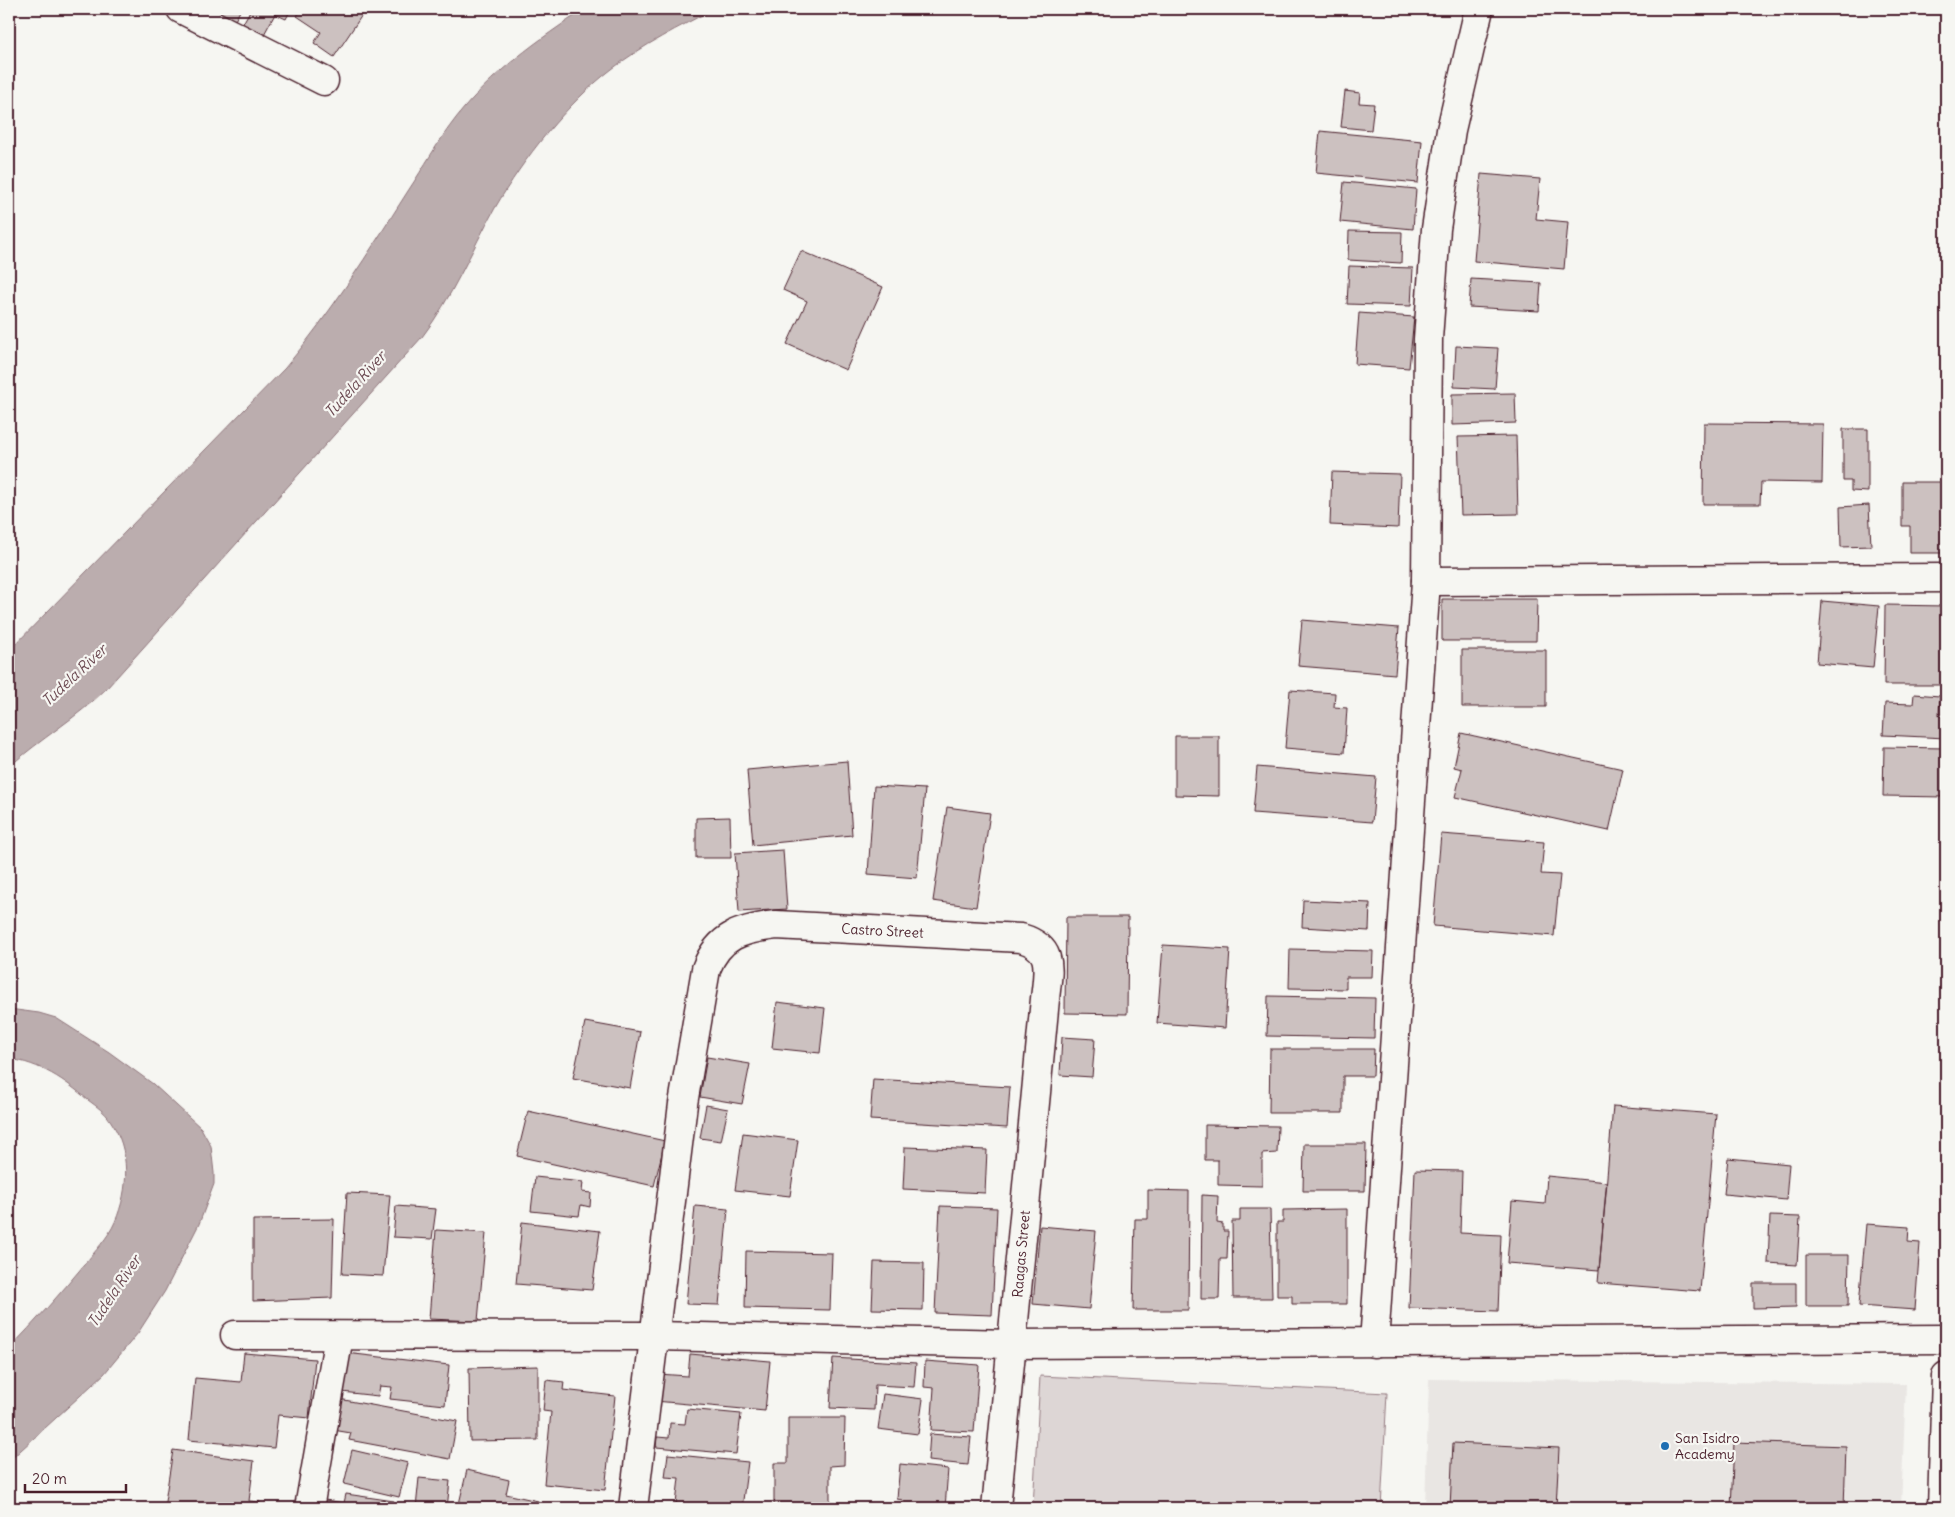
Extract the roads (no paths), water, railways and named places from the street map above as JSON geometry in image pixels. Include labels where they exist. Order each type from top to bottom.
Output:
[{"type":"street","points":[[181,9],[324,82]]},
{"type":"street","points":[[1374,1343],[1426,581],[1428,339],[1436,229],[1451,130],[1479,9]]},
{"type":"street","points":[[1426,581],[1946,578]]},
{"type":"street","name":"Castro Street","points":[[633,1508],[683,1104],[701,988],[710,958],[726,939],[738,932],[776,925],[1021,938],[1032,941],[1042,947],[1046,958],[1045,999]]},
{"type":"street","name":"Raagas Street","points":[[996,1508],[1045,999]]},
{"type":"street","points":[[235,1335],[654,1336],[1012,1344],[1946,1339]]},
{"type":"street","points":[[309,1508],[339,1336]]},
{"type":"street","points":[[1942,1508],[1946,1376]]},
{"type":"water","name":"Tudela River","points":[[585,9],[714,9],[624,60],[578,98],[562,115],[506,189],[443,306],[422,337],[107,688],[9,767],[9,651],[285,368],[334,304],[443,136],[469,102],[516,58],[550,32]]},
{"type":"water","name":"Tudela River","points":[[9,1009],[39,1013],[56,1018],[109,1052],[153,1084],[201,1128],[211,1146],[214,1184],[199,1224],[165,1291],[138,1333],[104,1374],[9,1461],[9,1349],[66,1287],[109,1234],[120,1209],[126,1170],[122,1144],[110,1120],[103,1112],[70,1086],[42,1068],[9,1059]]},
{"type":"place","name":"San Isidro Academy","points":[[1665,1446]]}]
